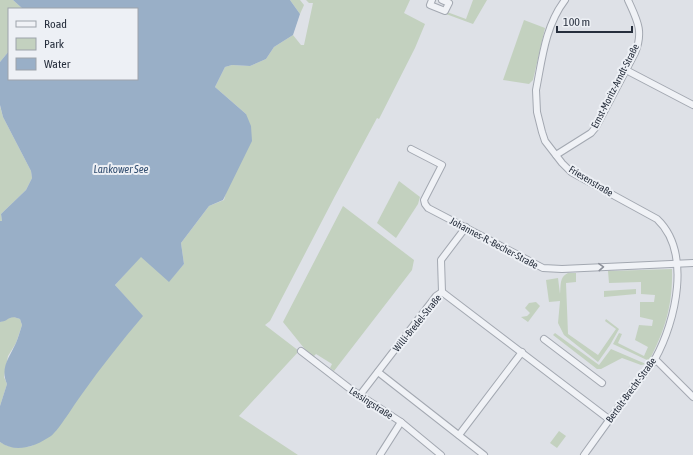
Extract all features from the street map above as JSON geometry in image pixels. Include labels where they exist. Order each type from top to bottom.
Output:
[{"type":"street","points":[[432,0],[430,4],[445,11],[447,1]]},
{"type":"street","name":"Friesenstraße","points":[[565,0],[550,26],[536,90],[536,106],[545,141],[571,172],[657,219],[666,229],[675,250]]},
{"type":"street","name":"Ernst-Moritz-Arndt-Straße","points":[[556,155],[591,133],[596,127],[638,45],[640,28],[628,0]]},
{"type":"street","points":[[626,70],[693,105]]},
{"type":"street","name":"Johannes-R.-Becher-Straße","points":[[411,149],[442,165],[424,200],[428,208],[543,268],[562,269],[677,264],[685,265],[693,263]]},
{"type":"street","points":[[442,292],[441,260],[466,227]]},
{"type":"street","name":"Bertolt-Brecht-Straße","points":[[584,455],[655,359],[663,342],[670,323],[675,298],[677,264],[675,250]]},
{"type":"street","name":"Willi-Bredel-Straße","points":[[360,395],[436,296],[442,292],[610,420]]},
{"type":"street","points":[[544,339],[602,383]]},
{"type":"street","name":"Lessingstraße","points":[[301,351],[348,388],[401,422],[441,455]]},
{"type":"street","points":[[459,435],[522,352]]},
{"type":"street","points":[[655,359],[693,396]]},
{"type":"street","points":[[378,372],[484,455]]},
{"type":"street","points":[[380,455],[401,422]]},
{"type":"green space","points":[[0,0],[13,0],[22,8],[8,8],[8,52],[0,62]]},
{"type":"green space","points":[[290,0],[300,0],[304,5],[300,14]]},
{"type":"green space","points":[[306,0],[410,0],[404,13],[425,24],[415,48],[379,119],[377,118],[270,321],[265,325],[299,351],[239,416],[298,455],[0,455],[0,442],[8,446],[15,447],[32,446],[142,316],[115,285],[141,256],[169,281],[184,264],[181,243],[209,206],[224,200],[246,114],[215,87],[225,67],[232,65],[250,66],[266,59],[274,47],[293,35],[301,45],[304,45],[313,3],[309,3]]},
{"type":"green space","points":[[473,0],[487,0],[473,24],[446,14],[447,12],[466,19]]},
{"type":"green space","points":[[524,20],[545,28],[533,80],[529,84],[503,80]]},
{"type":"green space","points":[[0,106],[3,117],[31,171],[32,178],[26,190],[1,214],[2,221],[0,221]]},
{"type":"green space","points":[[399,181],[420,197],[418,204],[396,238],[377,223]]},
{"type":"green space","points":[[343,206],[414,260],[412,270],[334,371],[330,368],[332,364],[316,354],[313,357],[308,353],[283,322]]},
{"type":"green space","points":[[672,269],[671,294],[667,317],[664,328],[649,361],[613,344],[619,333],[622,334],[618,343],[644,356],[648,347],[635,340],[639,325],[652,326],[653,320],[640,317],[640,302],[654,302],[655,295],[641,294],[641,282],[609,283],[608,271]]},
{"type":"green space","points":[[568,273],[576,273],[576,282],[566,283],[568,334],[598,355],[616,329],[605,321],[606,319],[619,329],[598,362],[564,335],[558,323],[560,301],[549,302],[546,280],[558,278],[560,294],[562,279]]},
{"type":"green space","points":[[636,289],[636,294],[604,297],[604,291]]},
{"type":"green space","points":[[536,302],[540,306],[528,322],[521,317],[527,316],[530,313],[525,308],[529,303]]},
{"type":"green space","points":[[9,317],[20,319],[22,325],[16,343],[8,356],[4,377],[7,384],[0,406],[0,322]]},
{"type":"green space","points":[[555,333],[599,365],[611,349],[646,364],[641,365],[622,358],[601,369],[597,369],[553,335]]},
{"type":"green space","points":[[559,431],[566,436],[557,448],[550,443]]},
{"type":"water","name":"Lankower See","points":[[13,0],[290,0],[300,14],[293,35],[274,47],[266,59],[250,66],[232,65],[225,67],[215,87],[246,114],[251,126],[252,141],[223,200],[209,206],[181,243],[184,264],[169,282],[141,257],[115,285],[143,316],[104,364],[54,433],[39,443],[26,447],[13,448],[0,442],[0,406],[7,384],[4,373],[6,363],[16,343],[22,325],[20,319],[13,317],[0,322],[0,221],[2,221],[1,214],[26,190],[32,178],[31,171],[3,117],[0,105],[0,62],[8,52],[8,80],[138,80],[138,8],[22,8]]}]
